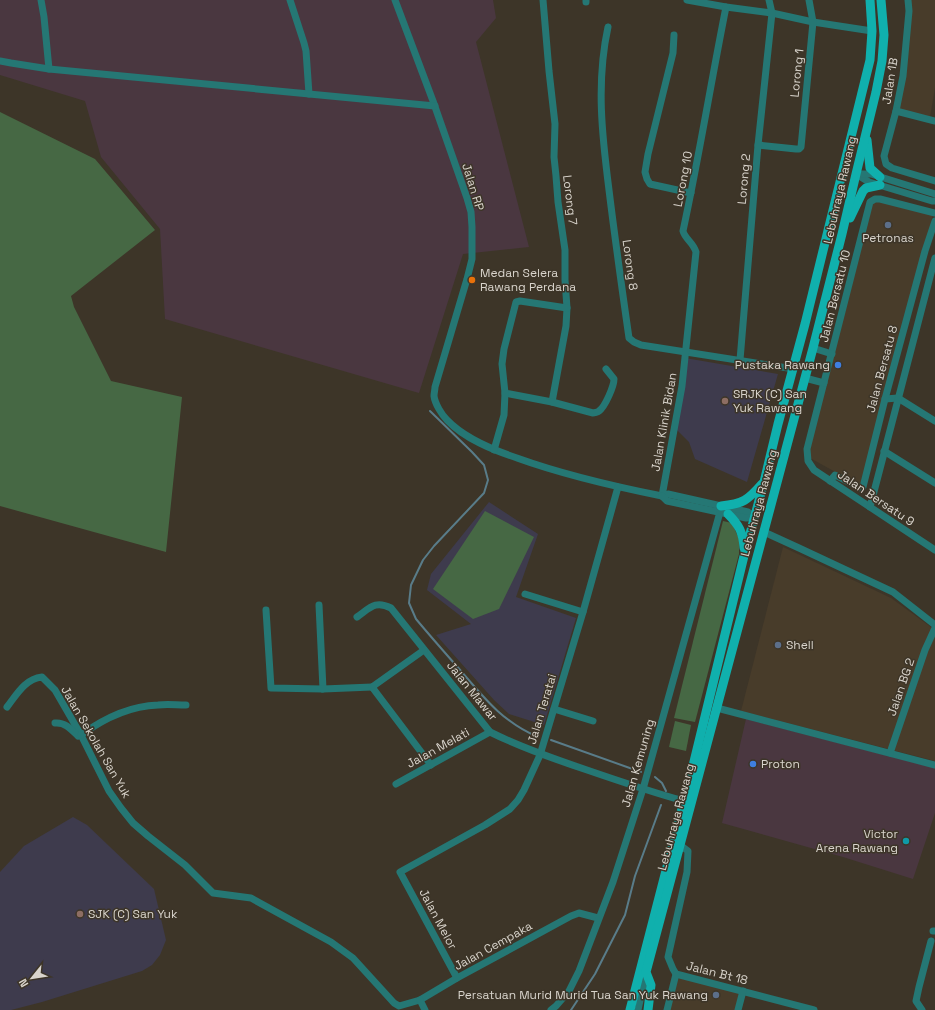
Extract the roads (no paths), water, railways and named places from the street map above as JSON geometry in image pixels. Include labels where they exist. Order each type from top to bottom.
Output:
[{"type":"main road","name":"Lebuhraya Rawang","points":[[630,1010],[684,801],[744,556],[778,424],[794,369],[870,60],[872,31],[870,0]]},
{"type":"main road","name":"Lebuhraya Rawang","points":[[646,972],[813,348],[842,234],[882,61],[884,35],[881,0]]},
{"type":"main road","points":[[842,234],[863,191],[880,181],[870,168],[866,132]]},
{"type":"main road","points":[[838,192],[850,176],[856,174],[852,170],[848,151]]},
{"type":"main road","points":[[744,556],[744,539],[738,524],[723,510],[748,499],[764,482]]},
{"type":"main road","points":[[761,543],[755,517],[762,518],[770,509]]},
{"type":"main road","points":[[646,972],[651,985],[648,1010]]},
{"type":"street","points":[[41,0],[49,69]]},
{"type":"street","points":[[290,0],[306,51],[309,94]]},
{"type":"street","name":"Jalan RP","points":[[395,0],[471,212],[472,259],[435,387],[434,398],[446,420],[455,428],[494,450]]},
{"type":"street","name":"Lorong 7","points":[[543,0],[554,124],[554,157],[558,202],[566,250],[566,326],[552,402]]},
{"type":"street","points":[[687,0],[713,2],[726,7],[772,13],[814,22],[872,31]]},
{"type":"street","name":"Lorong 2","points":[[740,360],[758,144],[772,13],[770,0]]},
{"type":"street","name":"Lorong 1","points":[[758,144],[799,149],[801,147],[814,22],[809,0]]},
{"type":"street","name":"Jalan 1B","points":[[908,0],[909,11],[903,76],[896,111],[884,156],[886,164],[892,168],[935,181]]},
{"type":"street","name":"Lorong 10","points":[[686,352],[696,252],[692,243],[684,236],[684,231],[726,7]]},
{"type":"street","name":"Lorong 8","points":[[608,27],[603,57],[601,90],[602,133],[629,338],[641,345],[794,369]]},
{"type":"street","points":[[674,35],[673,53],[648,154],[645,172],[646,179],[650,184],[691,193]]},
{"type":"street","points":[[0,61],[49,69],[434,106]]},
{"type":"street","points":[[896,111],[935,121]]},
{"type":"street","points":[[856,174],[871,174],[880,181],[935,201]]},
{"type":"street","points":[[880,181],[935,194]]},
{"type":"street","name":"Jalan Bersatu 10","points":[[808,461],[807,449],[870,202],[875,199],[880,199],[935,213]]},
{"type":"street","name":"Jalan Bersatu 8","points":[[830,480],[835,475],[860,488],[863,487],[885,399],[925,252],[935,221]]},
{"type":"street","points":[[870,507],[933,271],[935,258]]},
{"type":"street","points":[[567,308],[520,301],[516,302],[504,349],[502,370],[505,393],[504,415],[494,450],[536,465],[618,487],[662,496],[668,494],[746,518],[755,517]]},
{"type":"street","points":[[813,348],[832,354]]},
{"type":"street","name":"Jalan Klinik Bidan","points":[[662,496],[682,386],[686,352]]},
{"type":"street","points":[[505,393],[552,402],[593,413],[598,412],[603,406],[614,384],[614,378],[606,369]]},
{"type":"street","points":[[805,378],[824,383]]},
{"type":"street","points":[[885,399],[898,398],[935,422]]},
{"type":"street","points":[[884,451],[935,483]]},
{"type":"street","name":"Jalan Bersatu 9","points":[[808,461],[814,470],[935,550]]},
{"type":"street","name":"Jalan Teratai","points":[[400,872],[485,825],[510,808],[518,800],[524,790],[540,754],[554,709],[618,487]]},
{"type":"street","name":"Jalan Kemuning","points":[[551,1010],[568,991],[579,971],[612,882],[643,789],[723,510]]},
{"type":"street","points":[[764,532],[893,592],[935,624]]},
{"type":"street","points":[[525,594],[583,612]]},
{"type":"street","points":[[319,604],[323,689]]},
{"type":"street","name":"Jalan Mawar","points":[[357,616],[375,605],[384,604],[391,608],[490,732],[540,754],[643,789],[684,801]]},
{"type":"street","points":[[266,610],[271,688],[372,688],[424,650]]},
{"type":"street","name":"Jalan BG 2","points":[[890,753],[925,650],[935,628]]},
{"type":"street","name":"Jalan Sekolah San Yuk","points":[[7,707],[22,688],[35,678],[42,677],[55,690],[82,737],[109,791],[133,823],[185,865],[213,893],[251,898],[331,942],[353,958],[394,1003],[399,1006]]},
{"type":"street","points":[[372,688],[431,765]]},
{"type":"street","points":[[55,723],[69,727],[78,737],[82,737],[93,726],[110,717],[134,708],[158,705],[186,705]]},
{"type":"street","points":[[717,708],[935,765]]},
{"type":"street","points":[[554,709],[593,721]]},
{"type":"street","name":"Jalan Melati","points":[[396,784],[490,732]]},
{"type":"street","name":"Jalan Bt 18","points":[[667,1010],[676,974],[668,957],[687,872],[688,851],[680,846]]},
{"type":"street","name":"Jalan Melor","points":[[400,872],[457,978]]},
{"type":"street","name":"Jalan Cempaka","points":[[399,1006],[420,1000],[457,978],[571,916],[579,913],[598,918]]},
{"type":"street","points":[[922,1010],[916,1001],[931,941]]},
{"type":"street","name":"Lebuhraya Rawang","points":[[638,1010],[646,972]]},
{"type":"street","name":"Jalan Bt 18","points":[[676,974],[743,991],[789,1007],[814,1010]]},
{"type":"street","points":[[738,1010],[743,991]]},
{"type":"street","points":[[420,1000],[426,1010]]},
{"type":"waterway","points":[[430,411],[484,465],[488,480],[484,493],[434,546],[423,560],[411,585],[409,603],[416,619],[495,709],[515,725],[538,737]]},
{"type":"waterway","points":[[551,740],[641,772]]},
{"type":"waterway","points":[[655,777],[662,783],[666,791]]},
{"type":"waterway","points":[[571,1010],[595,974],[625,915],[635,876],[661,805]]},
{"type":"place","name":"Petronas","points":[[888,225]]},
{"type":"place","name":"Medan Selera Rawang Perdana","points":[[472,280]]},
{"type":"place","name":"Pustaka Rawang","points":[[838,365]]},
{"type":"place","name":"SRJK (C) San Yuk Rawang","points":[[725,401]]},
{"type":"place","name":"Shell","points":[[778,645]]},
{"type":"place","name":"Proton","points":[[753,764]]},
{"type":"place","name":"Victor Arena Rawang","points":[[906,841]]},
{"type":"place","name":"SJK (C) San Yuk","points":[[80,914]]},
{"type":"place","name":"Persatuan Murid Murid Tua San Yuk Rawang","points":[[716,995]]}]
